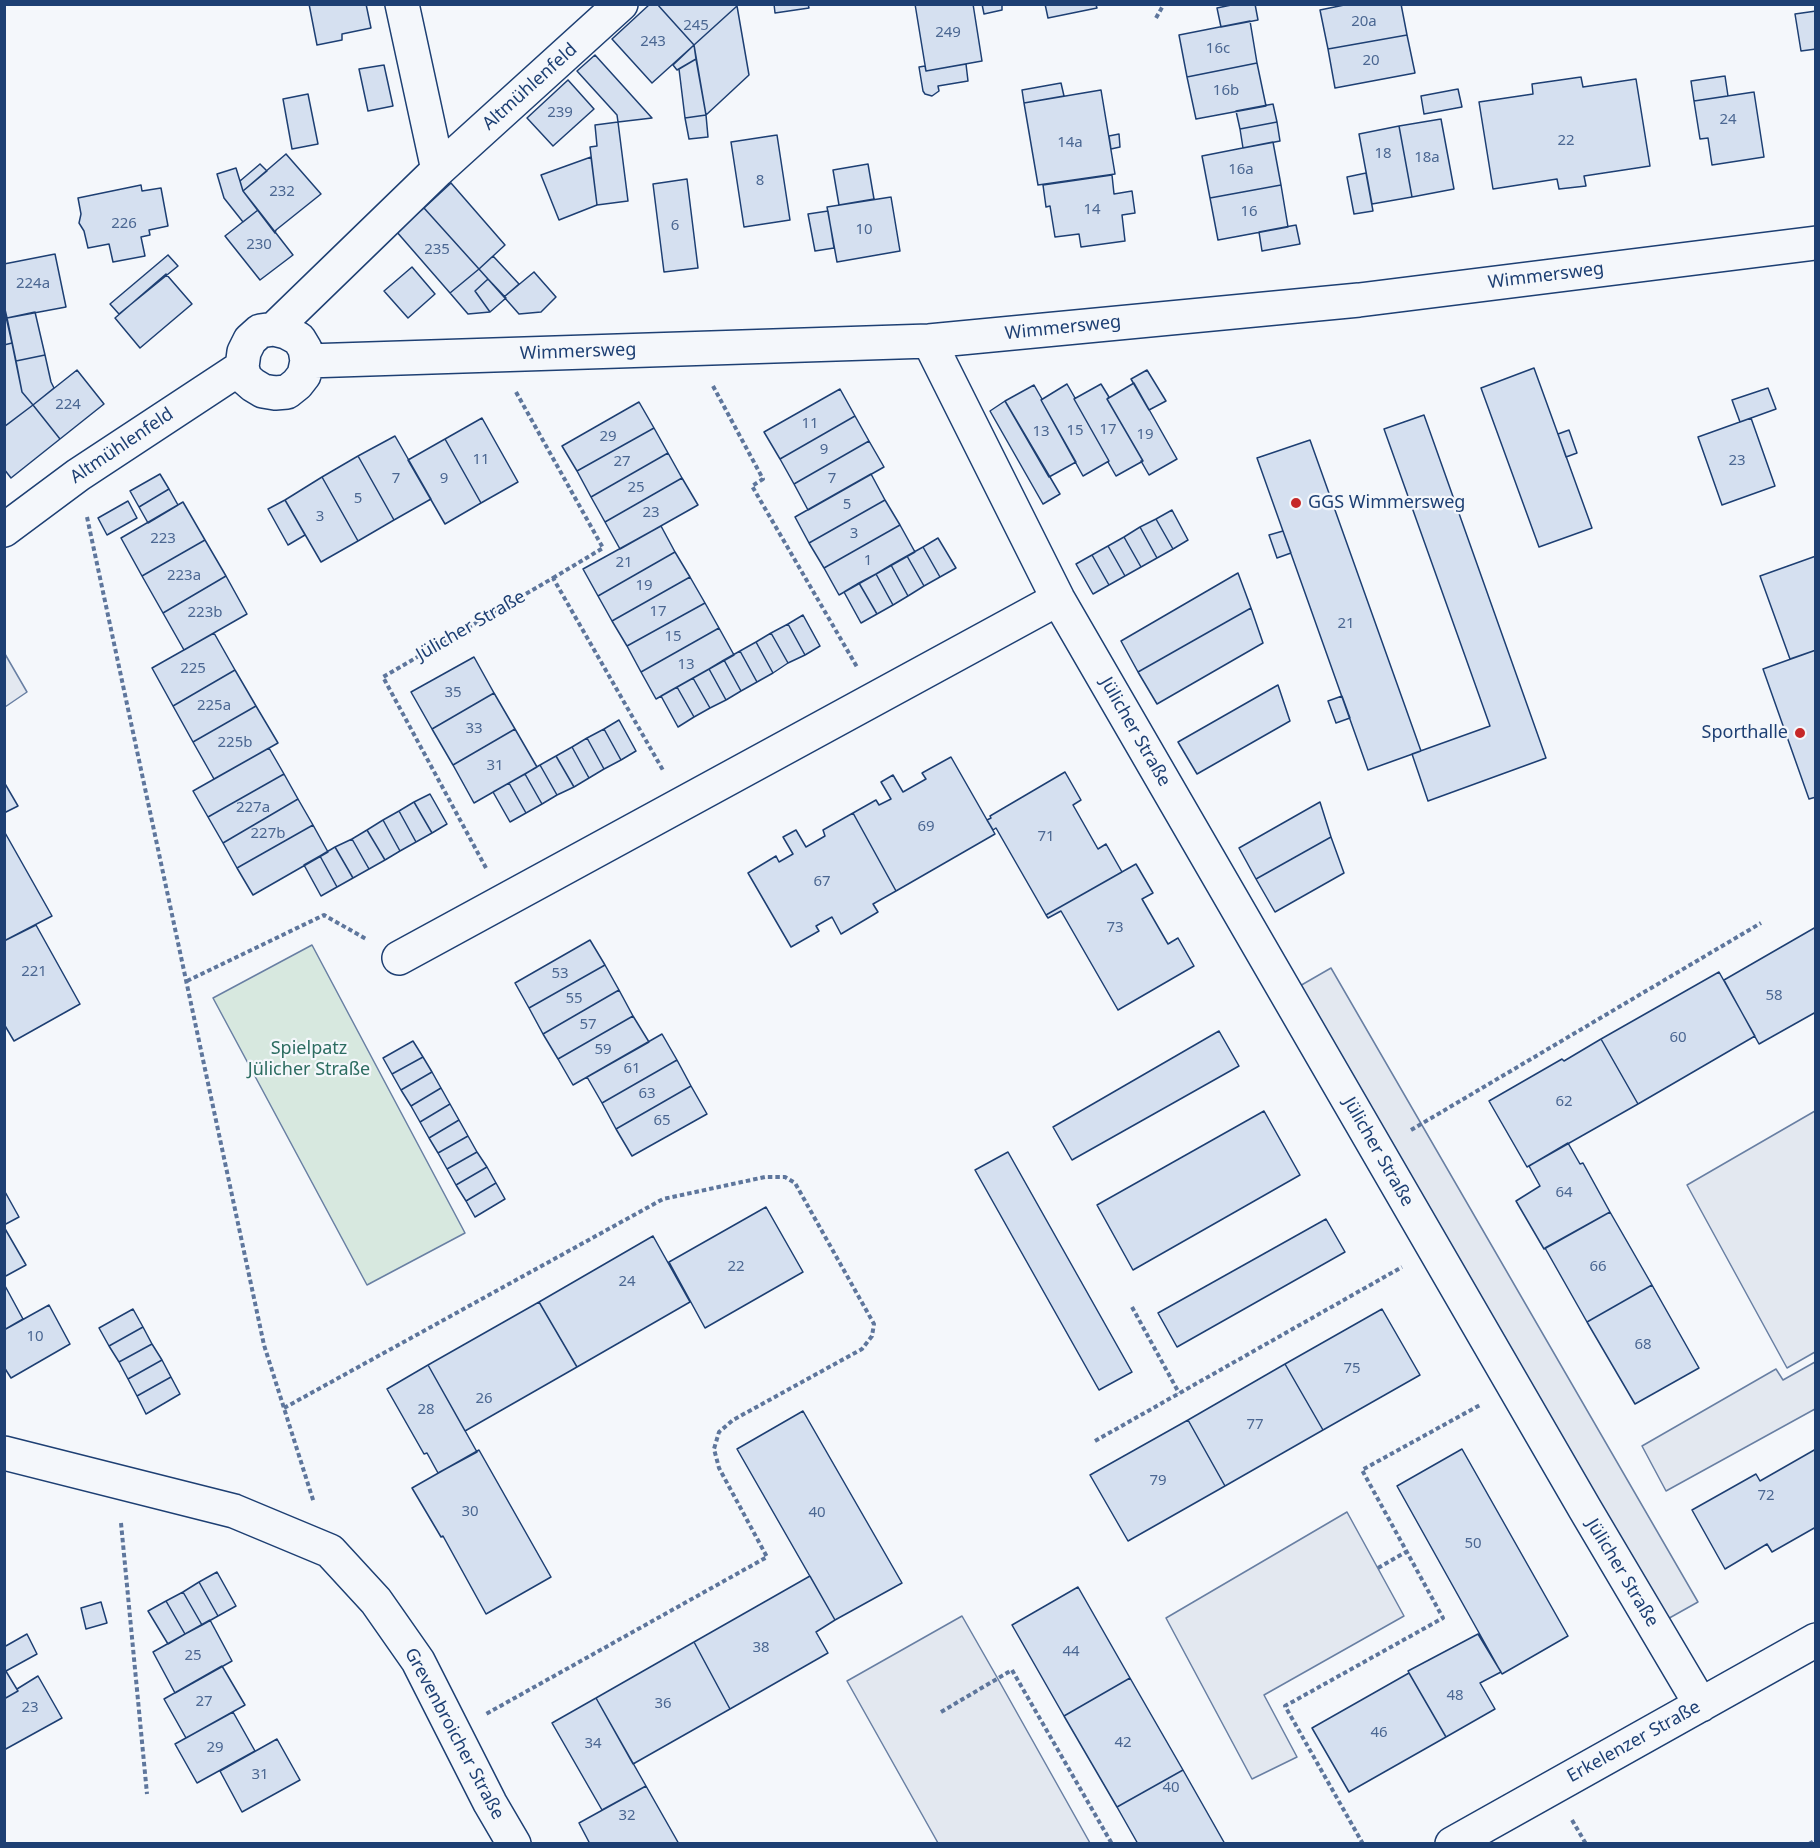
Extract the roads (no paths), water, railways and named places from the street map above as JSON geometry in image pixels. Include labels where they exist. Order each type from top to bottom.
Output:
[{"type":"street","points":[[402,4],[438,170]]},
{"type":"street","name":"Altmühlenfeld","points":[[4,530],[78,475],[242,367],[244,352],[250,340],[260,331],[274,329],[438,170],[621,4]]},
{"type":"street","name":"Wimmersweg","points":[[307,361],[929,341],[1359,300],[1815,243]]},
{"type":"street","points":[[242,367],[245,378],[253,386],[263,391],[287,392],[297,384],[304,375],[307,361],[304,349],[299,339],[274,329]]},
{"type":"street","name":"Jülicher Straße","points":[[929,341],[1058,599],[1701,1705]]},
{"type":"street","points":[[399,958],[1058,599]]},
{"type":"street","name":"Grevenbroicher Straße","points":[[4,1452],[234,1511],[330,1551],[376,1601],[418,1661],[490,1803],[514,1844]]},
{"type":"street","name":"Erkelenzer Straße","points":[[1452,1844],[1815,1640]]},
{"type":"place","name":"GGS Wimmersweg","points":[[1296,503]]},
{"type":"place","name":"Sporthalle","points":[[1800,733]]},
{"type":"park label","name":"Spielpatz Jülicher Straße","points":[[309,1059]]}]
